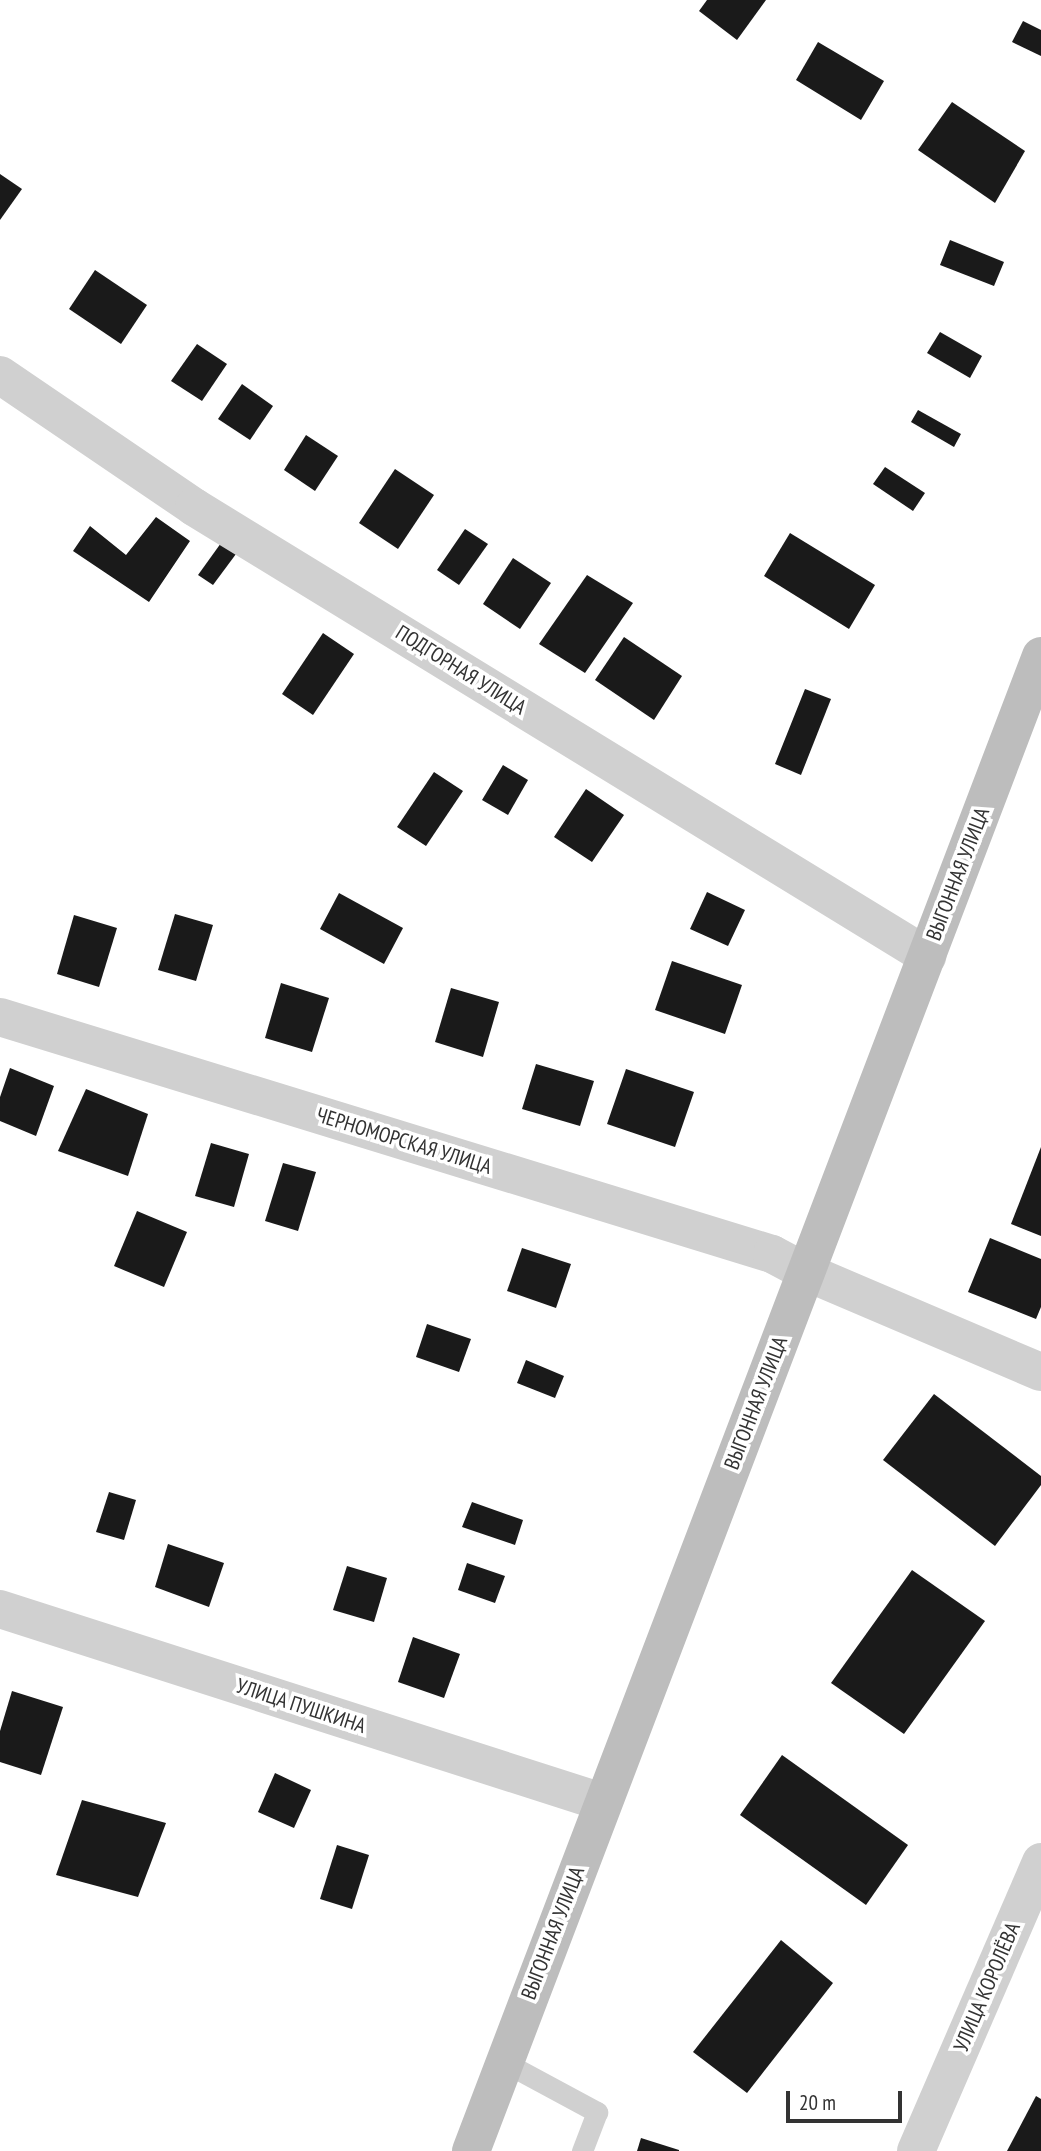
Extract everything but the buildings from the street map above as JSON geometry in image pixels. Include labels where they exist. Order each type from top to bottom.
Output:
[{"type":"street","name":"ПОДГОРНАЯ УЛИЦА","points":[[0,375],[194,507],[927,956]]},
{"type":"street","name":"ВЫГОННАЯ УЛИЦА","points":[[471,2151],[1041,656]]},
{"type":"street","name":"ЧЕРНОМОРСКАЯ УЛИЦА","points":[[0,1017],[772,1254],[806,1272],[1041,1372]]},
{"type":"street","name":"УЛИЦА ПУШКИНА","points":[[0,1609],[602,1802]]},
{"type":"street","name":"УЛИЦА КОРОЛЁВА","points":[[916,2151],[1041,1862]]},
{"type":"lane","points":[[504,2062],[597,2112],[582,2151]]}]
